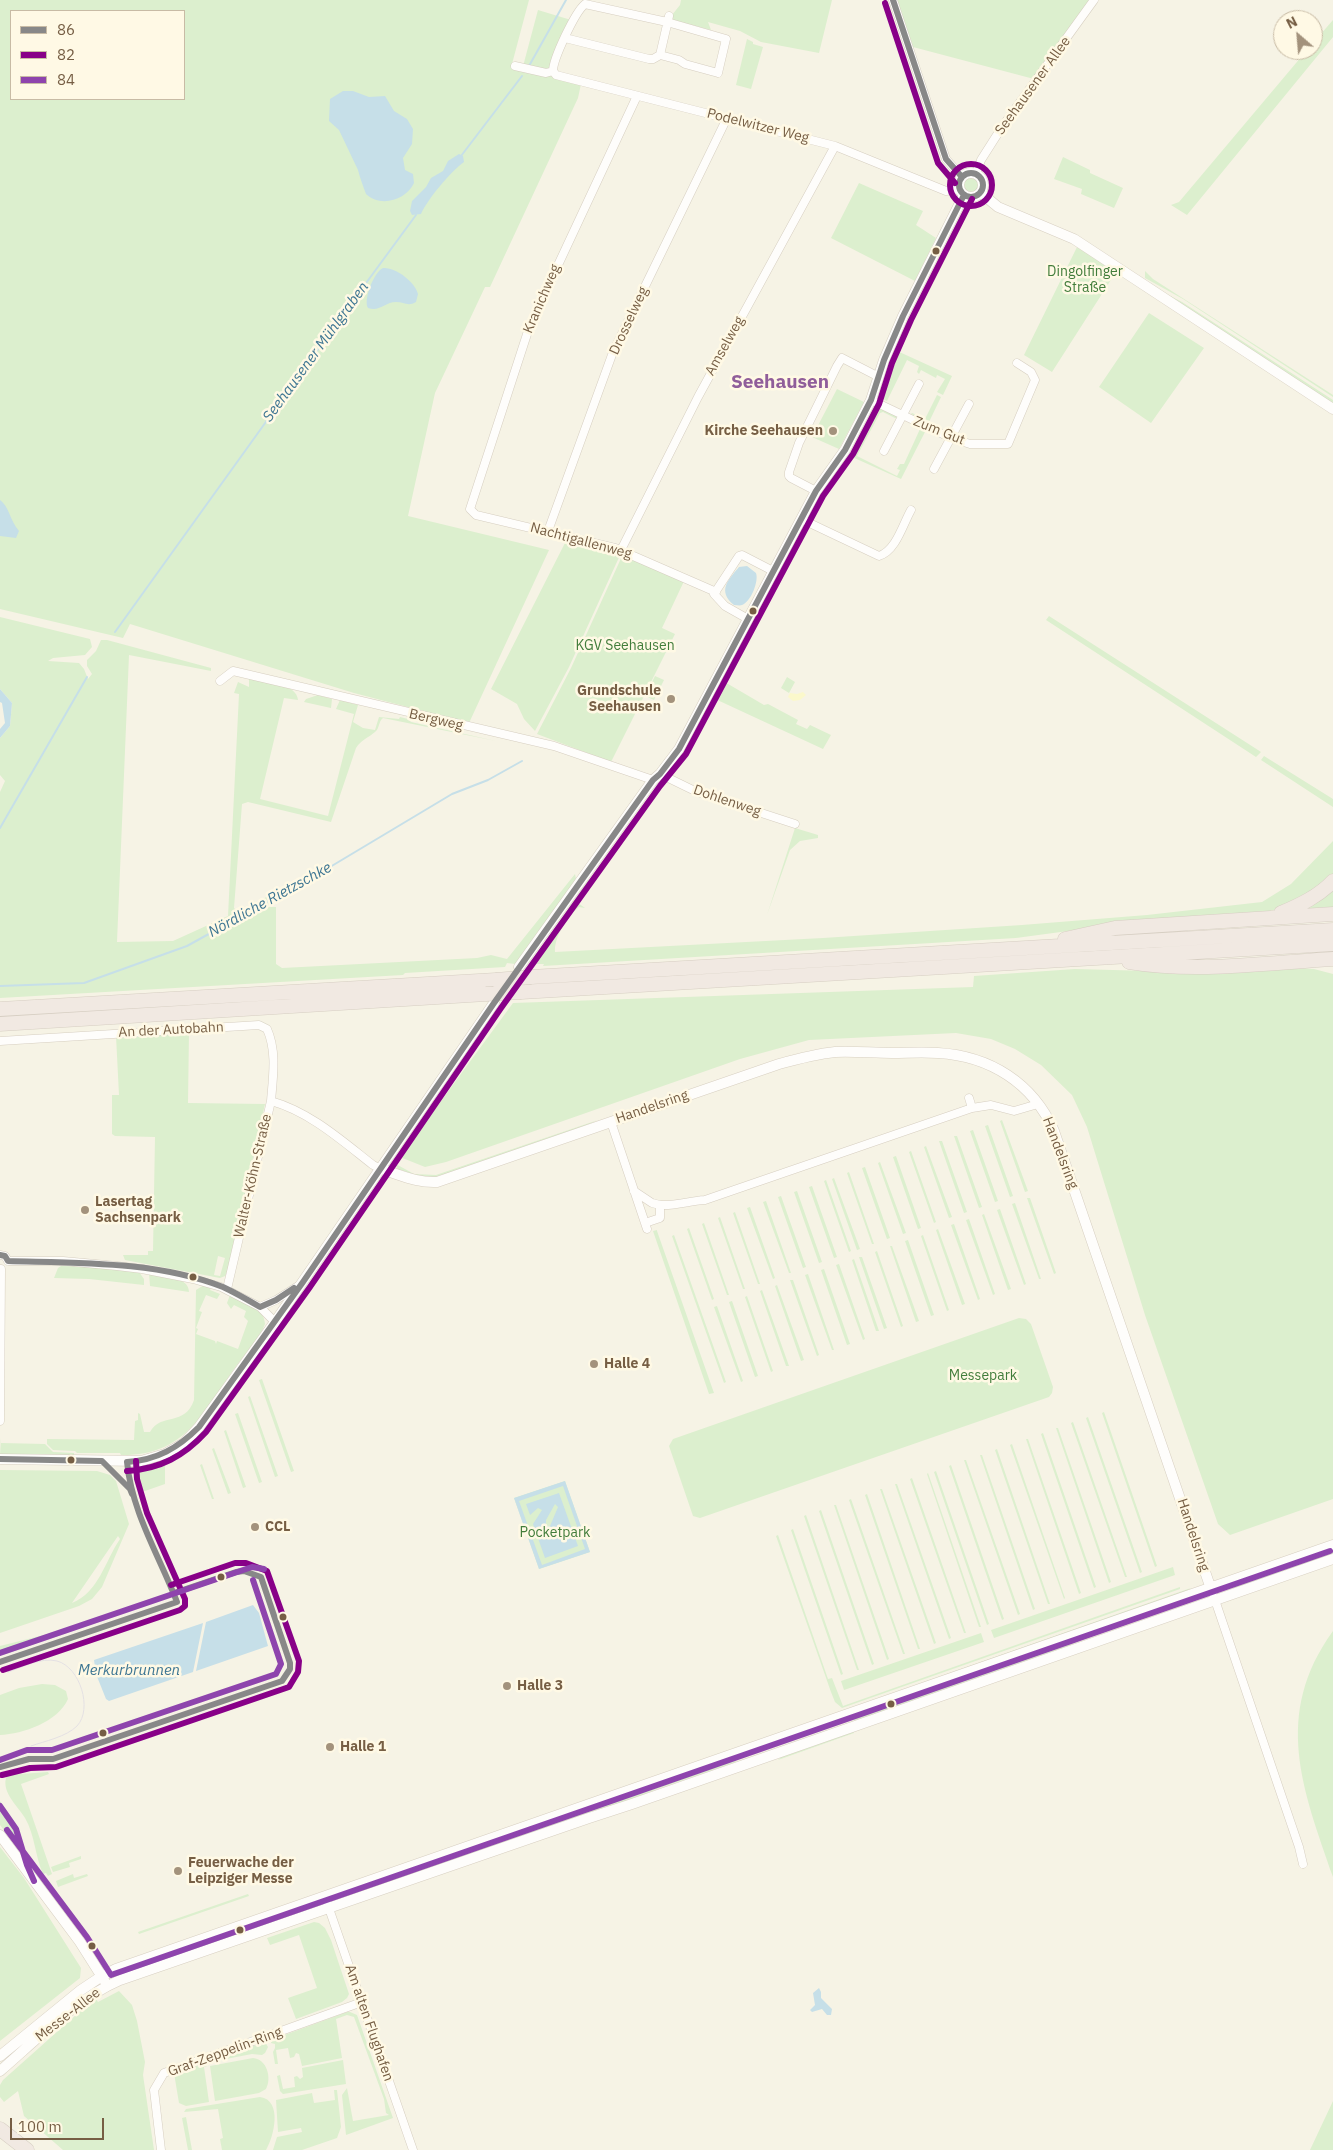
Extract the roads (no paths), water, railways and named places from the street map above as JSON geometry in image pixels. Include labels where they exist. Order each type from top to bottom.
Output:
[{"type":"highway","points":[[1271,917],[1303,904],[1333,881]]},
{"type":"highway","points":[[1040,946],[1114,928],[1333,914]]},
{"type":"highway","points":[[0,1009],[1333,930]]},
{"type":"highway","points":[[0,1024],[490,999],[521,992],[1333,944]]},
{"type":"highway","points":[[1106,958],[1157,967],[1200,967],[1333,959]]},
{"type":"highway","points":[[1303,961],[1333,969]]},
{"type":"highway","points":[[0,2129],[27,2150]]},
{"type":"main road","points":[[968,173],[976,174],[983,182],[981,193],[973,197],[962,192],[959,184],[962,177],[968,173]]},
{"type":"main road","points":[[520,967],[679,749],[689,732],[816,491],[845,450],[871,400],[903,316],[962,192]]},
{"type":"main road","points":[[981,193],[998,206],[1074,239],[1333,409]]},
{"type":"main road","points":[[0,1459],[134,1462],[166,1454],[184,1443],[199,1427],[275,1322],[381,1169],[490,999]]},
{"type":"main road","name":"Handelsring","points":[[381,1169],[408,1179],[437,1182],[779,1064],[835,1052],[937,1053],[981,1060],[1010,1075],[1048,1116],[1215,1600]]},
{"type":"main road","name":"Messe-Allee","points":[[0,2056],[81,1990],[102,1976],[1333,1545]]},
{"type":"main road","name":"Messe-Allee","points":[[0,2070],[52,2026],[107,1986],[329,1907],[821,1739],[1333,1559]]},
{"type":"main road","points":[[0,1835],[80,1942],[107,1986]]},
{"type":"street","points":[[893,0],[946,159],[962,177]]},
{"type":"street","name":"Seehausener Allee","points":[[976,174],[981,160],[1002,127],[1094,0]]},
{"type":"street","points":[[553,71],[553,65],[565,38],[585,4],[668,19],[726,39],[718,73],[660,55],[649,59],[565,38]]},
{"type":"street","points":[[660,55],[668,19]]},
{"type":"street","name":"Podelwitzer Weg","points":[[516,66],[546,73],[553,71],[556,75],[835,146],[946,191],[962,192]]},
{"type":"street","name":"Kranichweg","points":[[471,511],[471,503],[528,330],[638,96]]},
{"type":"street","name":"Drosselweg","points":[[548,531],[613,352],[727,118]]},
{"type":"street","name":"Amselweg","points":[[620,550],[698,397],[835,146]]},
{"type":"street","points":[[816,491],[791,478],[789,472],[799,443],[837,366],[842,358],[879,377]]},
{"type":"street","name":"Zum Gut","points":[[871,400],[950,438],[970,444],[1008,444],[1035,380],[1031,372],[1018,363]]},
{"type":"street","points":[[884,451],[919,384]]},
{"type":"street","points":[[934,469],[969,404]]},
{"type":"street","points":[[801,520],[880,556],[886,554],[891,548],[911,510]]},
{"type":"street","name":"Nachtigallenweg","points":[[471,511],[482,516],[620,550],[716,592],[714,594],[725,606],[748,619]]},
{"type":"street","points":[[716,592],[739,556],[742,555],[773,571]]},
{"type":"street","name":"Bergweg","points":[[220,681],[233,671],[554,746],[657,777]]},
{"type":"street","name":"Dohlenweg","points":[[657,777],[696,792],[795,824]]},
{"type":"street","name":"An der Autobahn","points":[[0,1041],[259,1025],[267,1029],[273,1042],[274,1076],[270,1101]]},
{"type":"street","points":[[969,1098],[972,1108]]},
{"type":"street","name":"Walter-Köhn-Straße","points":[[227,1289],[270,1101],[289,1106],[328,1129],[372,1165],[381,1169]]},
{"type":"street","points":[[634,1191],[652,1203],[660,1205],[676,1206],[686,1197],[705,1200],[972,1108],[991,1105],[1014,1111],[1038,1104]]},
{"type":"street","points":[[611,1122],[646,1226],[660,1218],[660,1205]]},
{"type":"street","points":[[820,1150],[823,1160]]},
{"type":"street","points":[[0,1255],[5,1256],[8,1261]]},
{"type":"street","points":[[8,1261],[63,1261],[142,1269],[199,1281],[227,1289],[260,1306],[275,1322]]},
{"type":"street","points":[[0,1420],[0,1269],[6,1267],[8,1261]]},
{"type":"street","points":[[260,1306],[283,1296],[303,1282]]},
{"type":"street","name":"Handelsring","points":[[1215,1600],[1299,1846],[1303,1864]]},
{"type":"street","name":"Am alten Flughafen","points":[[325,1897],[413,2150]]},
{"type":"street","name":"Graf-Zeppelin-Ring","points":[[162,2150],[154,2090],[164,2073],[362,2002]]},
{"type":"water","points":[[343,91],[353,91],[369,97],[385,96],[394,111],[407,119],[413,129],[412,144],[403,158],[405,170],[413,174],[414,183],[399,198],[379,201],[366,194],[358,170],[339,130],[329,121],[330,99]]},
{"type":"water","points":[[459,154],[463,156],[464,162],[440,186],[421,214],[412,215],[410,211],[412,201],[426,187],[431,178],[443,171],[448,161]]},
{"type":"water","points":[[383,268],[394,270],[409,280],[418,294],[416,302],[408,304],[392,302],[376,309],[368,308],[367,299],[370,286],[376,275]]},
{"type":"water","points":[[358,293],[361,295],[346,317],[343,317],[341,314],[350,309],[355,302],[354,297]]},
{"type":"water","points":[[0,500],[19,531],[16,538],[0,536]]},
{"type":"water","points":[[747,566],[756,573],[755,586],[751,596],[745,603],[734,605],[726,595],[726,586],[731,576],[739,567]]},
{"type":"water","points":[[0,689],[12,703],[10,726],[0,738],[0,729],[5,723],[2,703],[0,702]]},
{"type":"water","points":[[565,1481],[590,1552],[539,1569],[514,1498]],"holes":[[[563,1486],[585,1549],[542,1565],[519,1501]]]},
{"type":"water","points":[[559,1493],[578,1546],[545,1558],[533,1524],[542,1510],[538,1508],[530,1515],[526,1504]],"holes":[[[555,1504],[558,1507],[550,1526],[546,1527],[546,1520]]]},
{"type":"water","points":[[253,1605],[259,1613],[268,1646],[196,1671],[206,1622]]},
{"type":"water","name":"Merkurbrunnen","points":[[203,1623],[193,1672],[109,1701],[106,1699],[96,1674],[94,1660]]},
{"type":"water","points":[[819,1988],[821,1998],[832,2009],[831,2015],[827,2015],[822,2009],[812,2012],[810,2010],[815,2005],[813,1993]]},
{"type":"waterway","name":"Seehausener Mühlgraben","points":[[529,66],[566,0]]},
{"type":"waterway","name":"Seehausener Mühlgraben","points":[[461,156],[522,76]]},
{"type":"waterway","name":"Seehausener Mühlgraben","points":[[358,294],[416,215]]},
{"type":"waterway","name":"Seehausener Mühlgraben","points":[[345,312],[355,298]]},
{"type":"waterway","name":"Seehausener Mühlgraben","points":[[115,632],[342,316]]},
{"type":"waterway","name":"Seehausener Mühlgraben","points":[[0,828],[87,677]]},
{"type":"waterway","name":"Nördliche Rietzschke","points":[[0,986],[84,983],[187,946],[330,867],[452,794],[488,780],[522,761]]},
{"type":"tram line","points":[[8,1672],[38,1661],[57,1661],[72,1671],[82,1689],[84,1710],[82,1719],[77,1726],[61,1736],[31,1746]]},
{"type":"place","name":"Kirche Seehausen","points":[[833,431]]},
{"type":"place","name":"Grundschule Seehausen","points":[[671,699]]},
{"type":"place","name":"Lasertag Sachsenpark","points":[[85,1210]]},
{"type":"place","name":"Halle 4","points":[[594,1364]]},
{"type":"place","name":"CCL","points":[[255,1527]]},
{"type":"place","name":"Halle 3","points":[[507,1686]]},
{"type":"place","name":"Halle 1","points":[[330,1747]]},
{"type":"place","name":"Feuerwache der Leipziger Messe","points":[[178,1871]]},
{"type":"district","name":"Seehausen","points":[[780,383]]},
{"type":"park label","name":"Dingolfinger Straße","points":[[1085,280]]},
{"type":"park label","name":"KGV Seehausen","points":[[625,646]]},
{"type":"park label","name":"Messepark","points":[[983,1376]]},
{"type":"park label","name":"Pocketpark","points":[[555,1533]]}]
